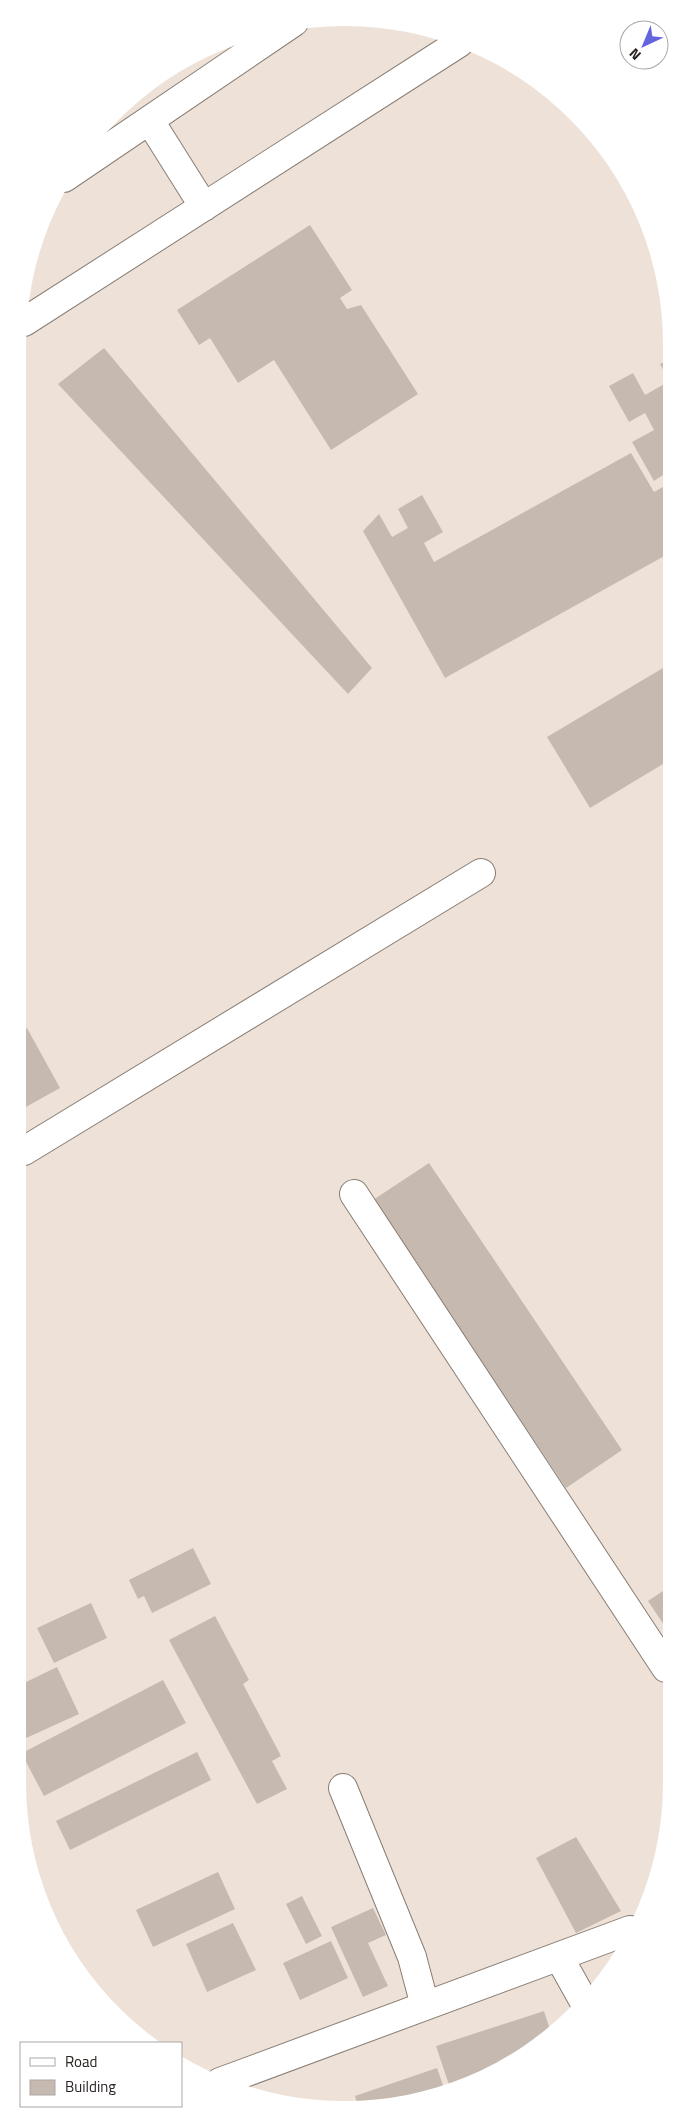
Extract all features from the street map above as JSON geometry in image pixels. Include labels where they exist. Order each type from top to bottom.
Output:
[{"type":"street","points":[[81,167],[278,33]]},
{"type":"street","points":[[27,320],[455,46]]},
{"type":"street","points":[[150,121],[204,207]]},
{"type":"street","points":[[26,1150],[481,873]]},
{"type":"street","points":[[354,1194],[663,1663]]},
{"type":"street","points":[[343,1788],[412,1957],[425,2006]]},
{"type":"street","points":[[228,2079],[625,1932]]},
{"type":"street","points":[[559,1956],[580,1996]]},
{"type":"building","points":[[310,225],[352,290],[340,298],[347,309],[361,305],[418,394],[331,450],[274,360],[238,383],[210,338],[199,345],[177,310]]},
{"type":"building","points":[[104,348],[372,668],[348,694],[58,384]]},
{"type":"building","points":[[633,373],[645,395],[663,385],[663,475],[654,481],[632,442],[654,430],[645,413],[629,422],[609,386]]},
{"type":"building","points":[[631,453],[654,492],[663,487],[663,557],[445,678],[363,531],[379,514],[392,537],[408,528],[398,509],[422,495],[443,532],[424,543],[434,562]]},
{"type":"building","points":[[663,668],[663,764],[590,808],[547,737]]},
{"type":"building","points":[[26,1029],[60,1088],[26,1107]]},
{"type":"building","points":[[429,1163],[622,1450],[566,1488],[373,1200]]},
{"type":"building","points":[[193,1548],[211,1584],[152,1613],[144,1596],[138,1599],[129,1580]]},
{"type":"building","points":[[663,1591],[663,1624],[648,1601]]},
{"type":"building","points":[[91,1603],[107,1638],[54,1663],[37,1628]]},
{"type":"building","points":[[215,1616],[249,1680],[243,1684],[281,1756],[272,1761],[287,1789],[257,1804],[169,1640]]},
{"type":"building","points":[[57,1667],[79,1714],[26,1738],[26,1682]]},
{"type":"building","points":[[163,1680],[186,1723],[44,1796],[26,1762],[26,1751]]},
{"type":"building","points":[[197,1752],[211,1780],[70,1850],[56,1821]]},
{"type":"building","points":[[576,1837],[621,1911],[576,1933],[536,1858]]},
{"type":"building","points":[[218,1872],[235,1909],[153,1947],[136,1910]]},
{"type":"building","points":[[302,1896],[322,1936],[306,1944],[286,1904]]},
{"type":"building","points":[[373,1908],[386,1935],[368,1943],[388,1986],[363,1997],[331,1927]]},
{"type":"building","points":[[233,1923],[256,1970],[207,1992],[186,1944]]},
{"type":"building","points":[[331,1941],[348,1978],[300,2000],[283,1963]]},
{"type":"building","points":[[544,2011],[549,2026],[504,2058],[448,2083],[436,2046]]},
{"type":"building","points":[[437,2068],[443,2085],[407,2095],[386,2098],[356,2100],[355,2096]]}]
